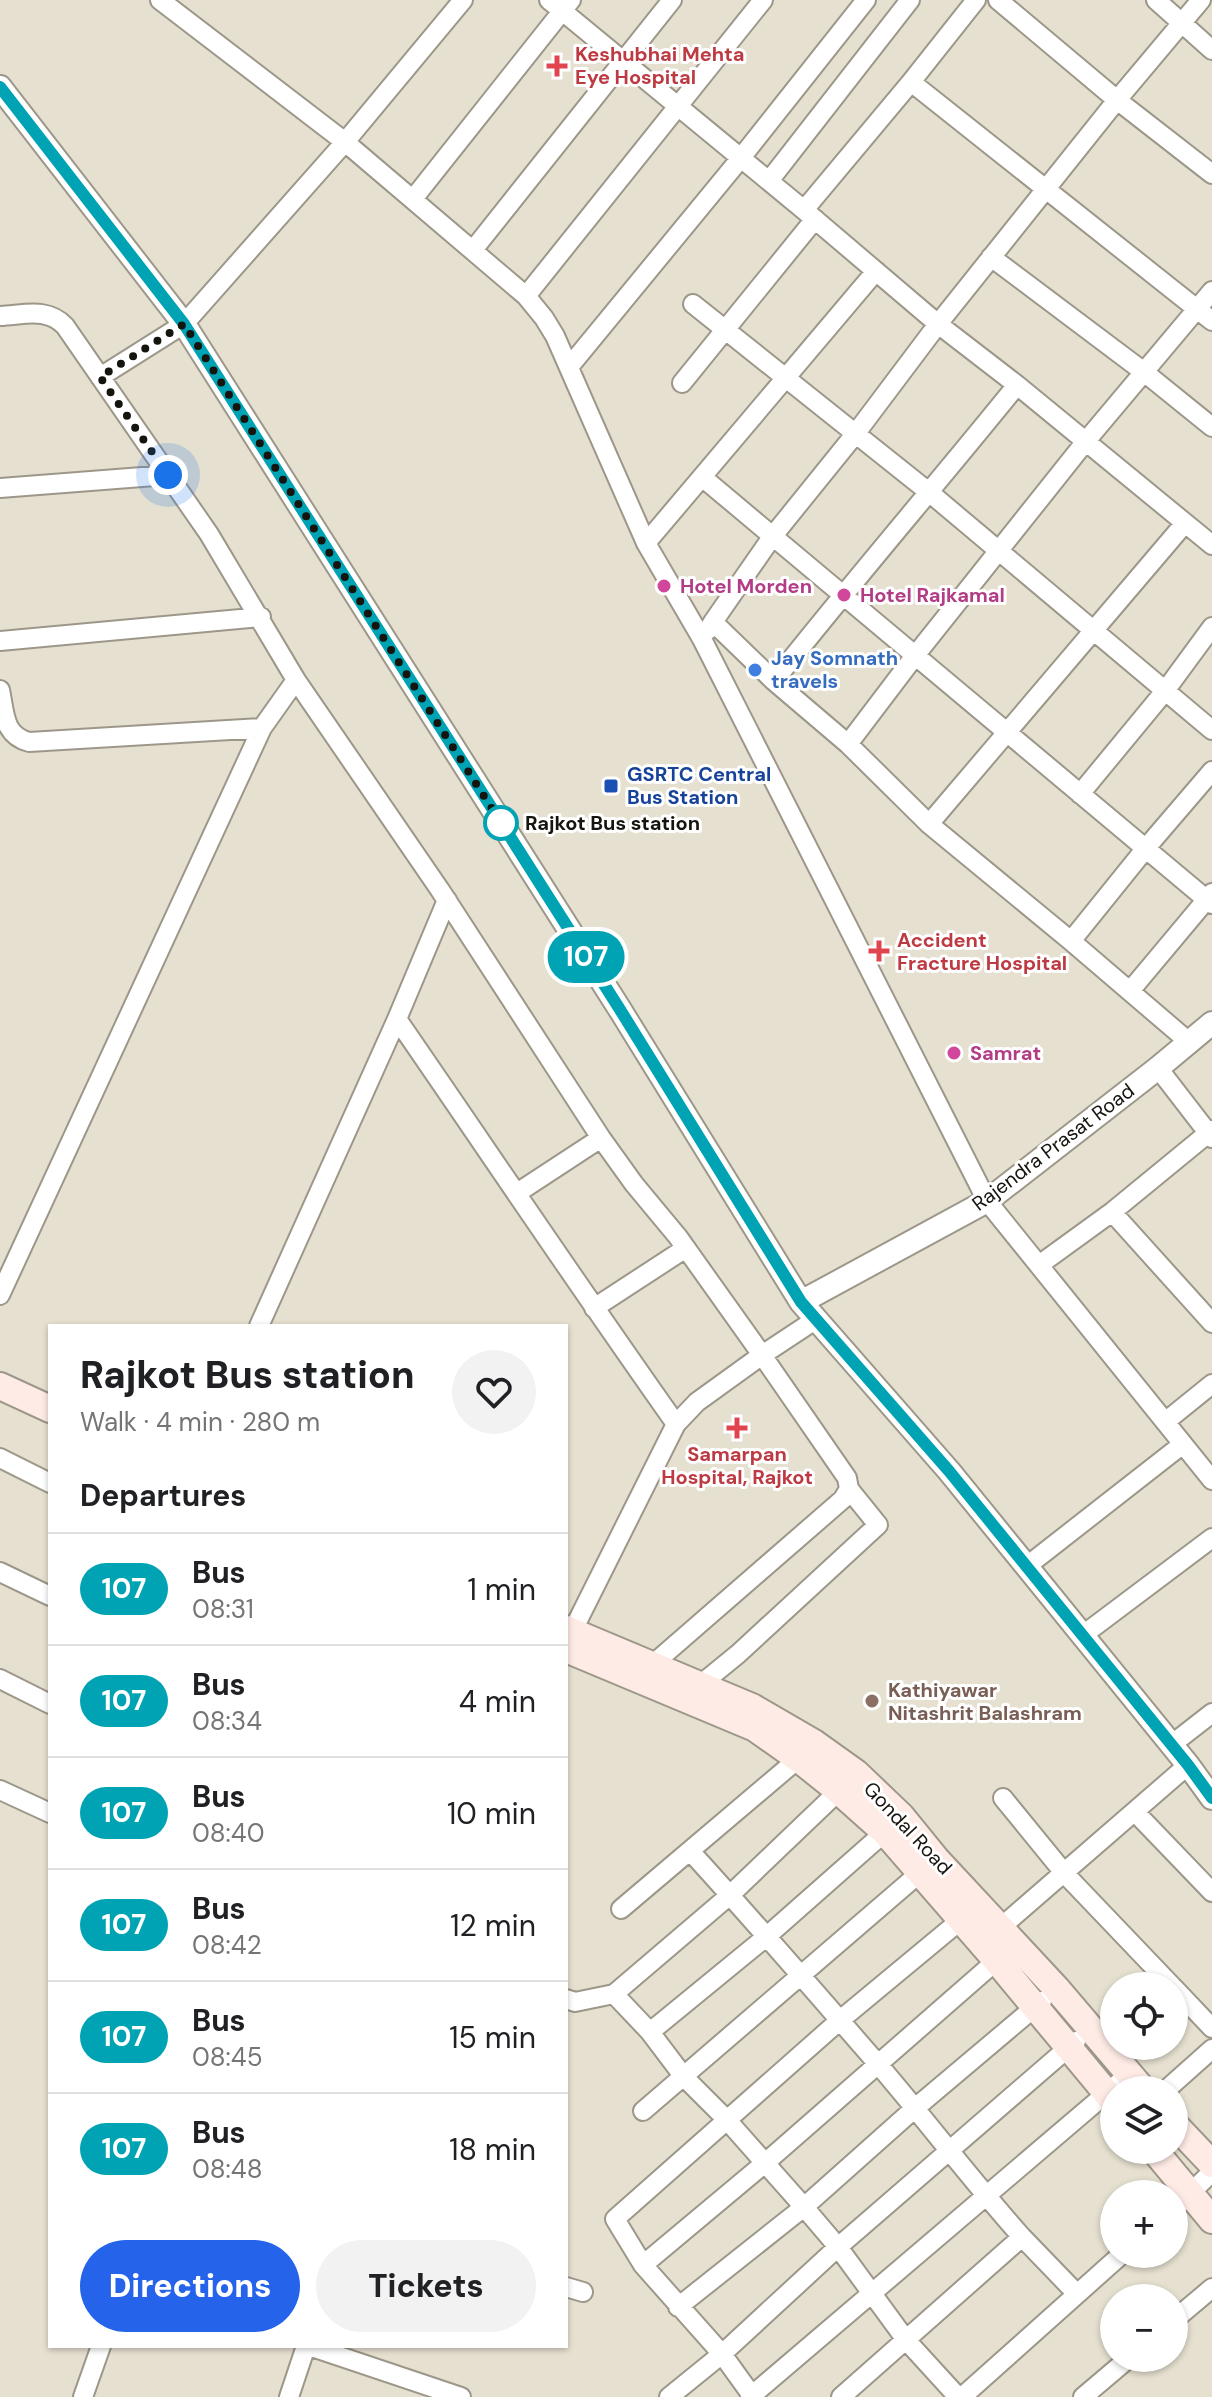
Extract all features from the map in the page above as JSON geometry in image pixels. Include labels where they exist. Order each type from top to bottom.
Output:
[{"type":"main road","points":[[0,1367],[48,1388]]},
{"type":"main road","points":[[0,1386],[48,1408]]},
{"type":"main road","name":"Gondal Road","points":[[568,1643],[652,1665],[752,1707],[848,1782],[893,1824],[970,1911],[1056,1988],[1131,2076]]},
{"type":"main road","name":"Gondal Road","points":[[568,1643],[694,1704],[734,1718],[807,1751]]},
{"type":"main road","name":"Gondal Road","points":[[1004,1944],[1035,2007],[1100,2085]]},
{"type":"main road","points":[[1188,2139],[1212,2164]]},
{"type":"main road","points":[[1188,2205],[1212,2220]]},
{"type":"street","points":[[160,0],[345,142],[526,296],[544,318],[569,367],[646,543],[702,639],[987,1201],[1212,1480]]},
{"type":"street","points":[[100,377],[184,324],[345,142],[463,0]]},
{"type":"street","points":[[473,250],[672,0]]},
{"type":"street","points":[[526,296],[763,0]]},
{"type":"street","points":[[569,367],[866,0]]},
{"type":"street","points":[[769,181],[910,0]]},
{"type":"street","points":[[682,383],[976,0]]},
{"type":"street","points":[[998,0],[1117,100],[1212,174]]},
{"type":"street","points":[[1156,0],[1212,50]]},
{"type":"street","points":[[702,639],[772,537],[938,324],[1201,0]]},
{"type":"street","points":[[413,199],[561,4],[622,62],[938,324],[1212,545]]},
{"type":"street","points":[[911,82],[1205,315]]},
{"type":"street","points":[[0,87],[184,324],[808,1311],[949,1471],[1212,1798]]},
{"type":"street","points":[[991,257],[1212,427]]},
{"type":"street","points":[[646,543],[876,271]]},
{"type":"street","points":[[848,744],[1086,441],[1144,372],[1205,315],[1212,291]]},
{"type":"street","points":[[693,304],[930,493],[1212,730]]},
{"type":"street","points":[[0,316],[46,313],[56,317],[100,377],[209,534],[296,680],[447,900],[601,1138],[686,1248],[847,1478],[849,1489],[878,1525],[700,1685]]},
{"type":"street","points":[[774,681],[1017,385]]},
{"type":"street","points":[[0,488],[168,475]]},
{"type":"street","points":[[702,477],[914,657],[1210,898],[1130,991]]},
{"type":"street","points":[[929,824],[1185,523]]},
{"type":"street","points":[[0,641],[261,617]]},
{"type":"street","points":[[713,622],[774,681],[848,744],[929,824],[1189,1042]]},
{"type":"street","points":[[1080,794],[1165,691],[1212,627]]},
{"type":"street","points":[[0,1295],[262,728],[296,680]]},
{"type":"street","points":[[0,690],[9,731],[29,742],[262,728]]},
{"type":"street","points":[[1071,941],[1212,771]]},
{"type":"street","points":[[260,1324],[447,900]]},
{"type":"street","points":[[397,1019],[676,1424]]},
{"type":"street","name":"Rajendra Prasat Road","points":[[808,1311],[987,1201],[1212,1023]]},
{"type":"street","points":[[1039,1265],[1211,1134],[1158,1068]]},
{"type":"street","points":[[517,1193],[601,1138]]},
{"type":"street","points":[[1112,1212],[1212,1323]]},
{"type":"street","points":[[594,1308],[686,1248]]},
{"type":"street","points":[[568,1641],[676,1424],[697,1402],[762,1355],[808,1311]]},
{"type":"street","points":[[1165,1422],[1212,1384]]},
{"type":"street","points":[[1027,1566],[1183,1444]]},
{"type":"street","points":[[2,1464],[48,1482]]},
{"type":"street","points":[[652,1665],[843,1499],[849,1489]]},
{"type":"street","points":[[1083,1635],[1212,1538]]},
{"type":"street","points":[[0,1572],[48,1595]]},
{"type":"street","points":[[0,1679],[48,1703]]},
{"type":"street","points":[[1171,1745],[1212,1713]]},
{"type":"street","points":[[621,1909],[807,1751]]},
{"type":"street","points":[[643,2265],[877,2064],[1004,1944],[1065,1874],[1188,1765]]},
{"type":"street","points":[[568,2000],[575,2002],[614,1994],[730,1895],[848,1782]]},
{"type":"street","points":[[0,1790],[48,1812]]},
{"type":"street","points":[[1003,1798],[1065,1874],[1159,1972]]},
{"type":"street","points":[[1135,1812],[1212,1892]]},
{"type":"street","points":[[650,2032],[766,1937],[893,1824]]},
{"type":"street","points":[[690,1851],[877,2064],[985,2195],[1077,2294]]},
{"type":"street","points":[[643,2111],[928,1866]]},
{"type":"street","points":[[970,1911],[839,2021],[615,2219],[643,2265],[722,2354],[752,2397],[985,2195],[1100,2106]]},
{"type":"street","points":[[678,2307],[804,2207],[1056,1988]]},
{"type":"street","points":[[614,1994],[650,2032],[684,2077],[727,2120],[804,2207],[838,2247],[906,2340],[960,2397],[1106,2268]]},
{"type":"street","points":[[1188,2003],[1212,2028]]},
{"type":"street","points":[[669,2397],[722,2354],[838,2247],[1089,2028]]},
{"type":"street","points":[[1182,2076],[1212,2049]]},
{"type":"street","points":[[1188,2197],[1212,2172]]},
{"type":"street","points":[[841,2397],[1022,2237]]},
{"type":"street","points":[[1188,2308],[1212,2288]]},
{"type":"street","points":[[83,2397],[100,2348]]},
{"type":"street","points":[[289,2397],[307,2348]]},
{"type":"street","points":[[314,2348],[461,2397]]},
{"type":"street","points":[[1083,2397],[1112,2372]]},
{"type":"bus line","name":"107","points":[[0,87],[184,324],[619,1008],[801,1302],[949,1471],[1212,1798]]},
{"type":"place","name":"Keshubhai Mehta Eye Hospital","points":[[557,66]]},
{"type":"place","name":"Hotel Morden","points":[[664,586]]},
{"type":"place","name":"Hotel Rajkamal","points":[[844,595]]},
{"type":"place","name":"Jay Somnath travels","points":[[755,670]]},
{"type":"place","name":"GSRTC Central Bus Station","points":[[611,786]]},
{"type":"place","name":"Rajkot Bus station","points":[[501,823]]},
{"type":"place","name":"Accident Fracture Hospital","points":[[879,951]]},
{"type":"place","name":"Samrat","points":[[954,1053]]},
{"type":"place","name":"Samarpan Hospital, Rajkot","points":[[737,1428]]},
{"type":"place","name":"Kathiyawar Nitashrit Balashram","points":[[872,1701]]},
{"type":"route","points":[[168,475],[100,377],[184,324],[501,823]]}]
